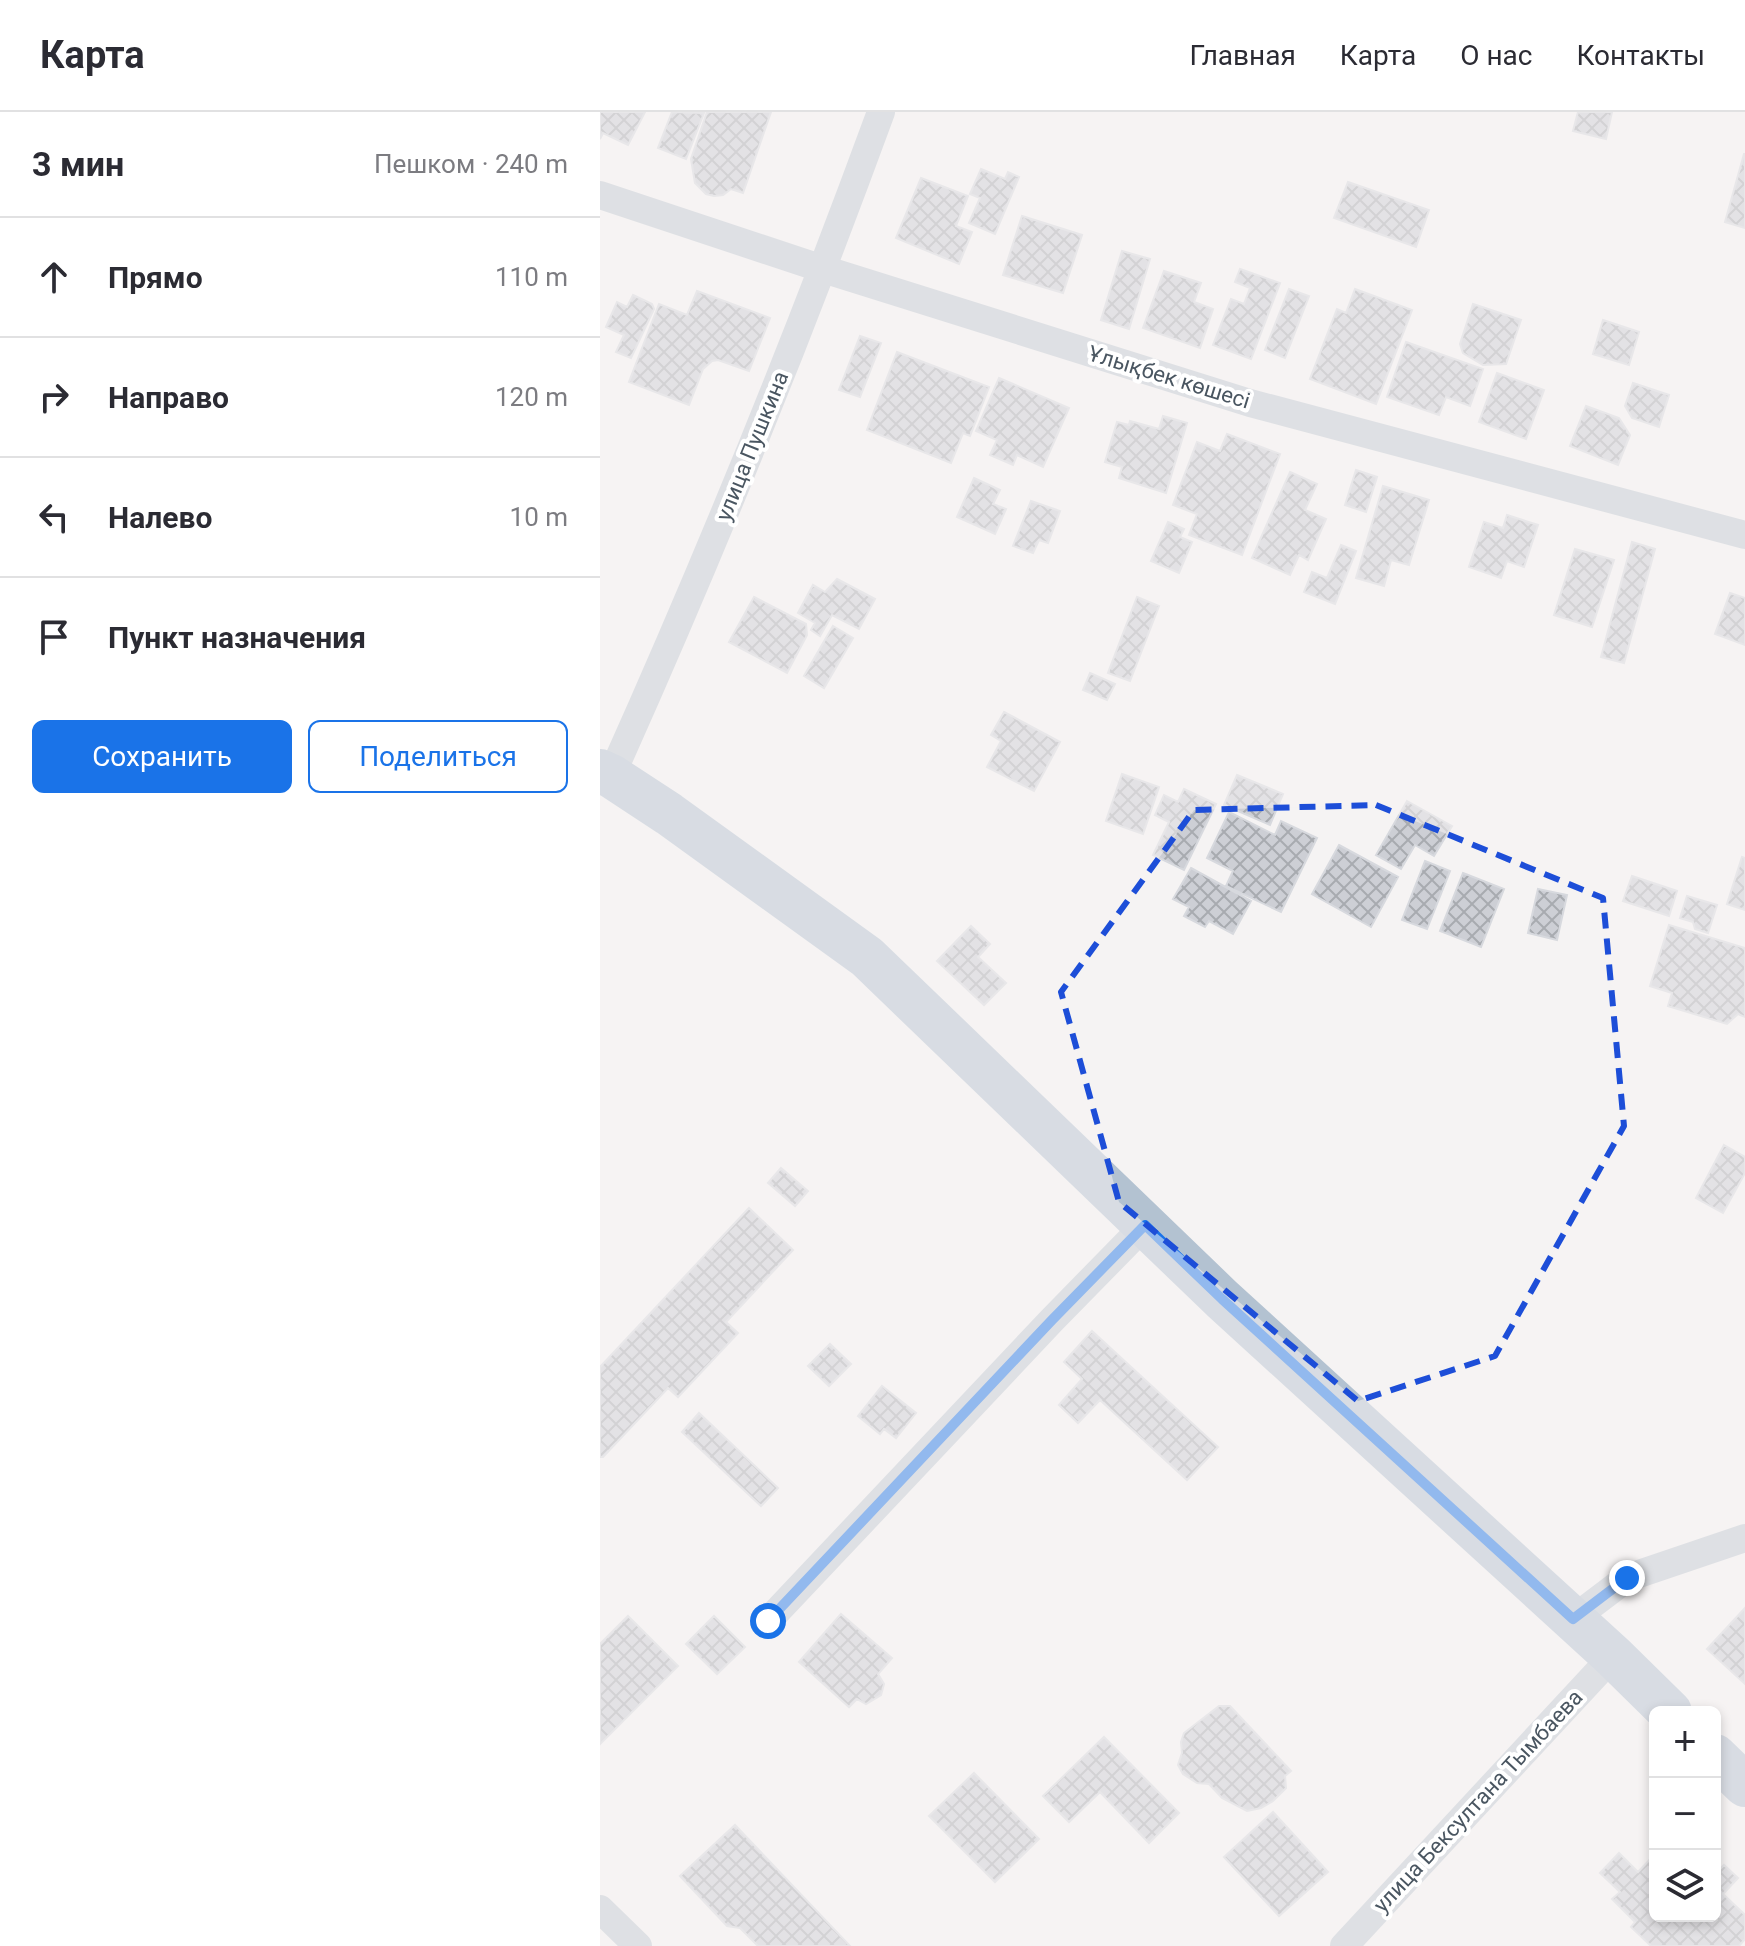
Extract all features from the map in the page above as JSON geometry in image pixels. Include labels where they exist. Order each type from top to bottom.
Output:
[{"type":"main road","points":[[606,773],[669,814],[867,957],[1222,1299],[1573,1619],[1664,1706]]},
{"type":"main road","points":[[1721,1762],[1745,1785]]},
{"type":"street","name":"улица Пушкина","points":[[606,773],[686,608],[823,269],[881,112]]},
{"type":"street","name":"Ұлықбек көшесі","points":[[600,195],[823,269],[1250,403],[1745,535]]},
{"type":"street","points":[[768,1621],[1145,1225]]},
{"type":"street","points":[[1573,1619],[1627,1578],[1745,1538]]},
{"type":"street","name":"улица Бексултана Тымбаева","points":[[1344,1946],[1613,1656]]},
{"type":"street","points":[[600,1909],[638,1946]]},
{"type":"highlighted area","points":[[1376,805],[1603,898],[1624,1126],[1495,1356],[1358,1401],[1119,1202],[1061,992],[1194,810]]},
{"type":"building","points":[[600,112],[645,112],[628,145],[603,133],[600,139]]},
{"type":"building","points":[[672,112],[704,113],[686,159],[658,148]]},
{"type":"building","points":[[707,112],[771,112],[743,193],[731,189],[723,195],[714,196],[706,194],[695,183],[691,159]]},
{"type":"building","points":[[1578,112],[1612,112],[1606,139],[1573,131]]},
{"type":"building","points":[[1745,154],[1745,228],[1725,222]]},
{"type":"building","points":[[981,169],[1005,179],[1008,172],[1019,177],[995,234],[969,223],[980,198],[970,194]]},
{"type":"building","points":[[921,178],[968,196],[956,226],[972,232],[959,264],[896,238]]},
{"type":"building","points":[[1348,182],[1429,210],[1416,247],[1334,218]]},
{"type":"building","points":[[1022,216],[1082,235],[1063,293],[1003,275]]},
{"type":"building","points":[[1122,251],[1150,259],[1129,329],[1101,320]]},
{"type":"building","points":[[1240,269],[1280,283],[1251,359],[1213,345],[1231,299],[1244,304],[1250,288],[1235,282]]},
{"type":"building","points":[[1164,271],[1201,283],[1194,302],[1213,309],[1200,348],[1143,328]]},
{"type":"building","points":[[1289,289],[1309,296],[1285,358],[1265,350]]},
{"type":"building","points":[[1355,289],[1412,310],[1376,404],[1310,379],[1337,309],[1346,313]]},
{"type":"building","points":[[697,291],[770,318],[749,371],[718,360],[712,361],[703,369],[689,405],[629,382],[659,304],[687,315]]},
{"type":"building","points":[[633,295],[652,304],[654,309],[631,358],[616,352],[624,335],[606,327],[617,302],[627,307]]},
{"type":"building","points":[[1473,304],[1521,320],[1506,364],[1483,365],[1463,353],[1460,344]]},
{"type":"building","points":[[1603,320],[1639,332],[1629,365],[1593,354]]},
{"type":"building","points":[[860,336],[881,343],[860,397],[839,390]]},
{"type":"building","points":[[1406,342],[1483,369],[1470,406],[1446,397],[1439,415],[1387,397]]},
{"type":"building","points":[[897,352],[989,387],[970,436],[963,433],[951,463],[867,430]]},
{"type":"building","points":[[1497,373],[1544,390],[1526,439],[1479,422]]},
{"type":"building","points":[[999,378],[1069,408],[1043,467],[1017,455],[1013,465],[990,455],[997,440],[976,431]]},
{"type":"building","points":[[1633,383],[1669,395],[1659,427],[1632,418],[1625,406]]},
{"type":"building","points":[[1586,406],[1619,418],[1630,435],[1618,465],[1570,446]]},
{"type":"building","points":[[1163,416],[1187,423],[1166,493],[1119,478],[1122,467],[1105,462],[1117,422],[1129,425],[1130,421],[1159,429]]},
{"type":"building","points":[[1227,434],[1280,454],[1242,555],[1189,535],[1197,514],[1173,505],[1197,442],[1220,451]]},
{"type":"building","points":[[1356,470],[1377,477],[1366,512],[1345,505]]},
{"type":"building","points":[[1290,472],[1317,484],[1305,510],[1326,519],[1308,560],[1299,555],[1290,575],[1252,558]]},
{"type":"building","points":[[974,478],[1000,490],[993,504],[1006,509],[995,534],[957,517]]},
{"type":"building","points":[[1383,486],[1429,500],[1409,565],[1391,560],[1384,586],[1356,578]]},
{"type":"building","points":[[1031,501],[1060,511],[1048,543],[1039,540],[1033,553],[1013,546]]},
{"type":"building","points":[[1507,515],[1538,525],[1524,567],[1507,561],[1501,578],[1469,567],[1484,522],[1503,528]]},
{"type":"building","points":[[1168,522],[1184,529],[1180,537],[1192,542],[1179,573],[1151,561]]},
{"type":"building","points":[[1632,542],[1655,549],[1624,663],[1601,657]]},
{"type":"building","points":[[1341,545],[1356,551],[1335,604],[1304,592],[1312,572],[1327,578]]},
{"type":"building","points":[[1575,549],[1614,560],[1592,627],[1554,615]]},
{"type":"building","points":[[837,579],[875,599],[859,629],[832,615],[820,636],[811,630],[815,623],[798,613],[813,585],[825,592]]},
{"type":"building","points":[[1730,593],[1745,598],[1745,645],[1715,634]]},
{"type":"building","points":[[754,597],[806,624],[807,635],[787,673],[729,642]]},
{"type":"building","points":[[1137,597],[1159,606],[1130,681],[1108,673]]},
{"type":"building","points":[[833,626],[853,638],[824,688],[804,676]]},
{"type":"building","points":[[1090,673],[1115,684],[1107,700],[1083,690]]},
{"type":"building","points":[[1004,712],[1060,742],[1034,791],[987,767],[1001,741],[991,735]]},
{"type":"building","points":[[1122,774],[1159,787],[1143,834],[1106,821]]},
{"type":"building","points":[[1237,775],[1283,794],[1270,825],[1224,805]]},
{"type":"building","points":[[1184,789],[1216,804],[1184,870],[1153,855],[1169,822],[1155,815],[1164,795],[1178,802]]},
{"type":"building","points":[[1407,801],[1452,826],[1434,856],[1415,845],[1401,869],[1376,855]]},
{"type":"building","points":[[1229,812],[1275,835],[1281,821],[1317,838],[1281,912],[1226,886],[1233,871],[1207,858]]},
{"type":"building","points":[[1339,845],[1398,877],[1371,927],[1312,894]]},
{"type":"building","points":[[1742,857],[1745,858],[1745,910],[1727,904]]},
{"type":"building","points":[[1425,861],[1450,871],[1427,929],[1402,920]]},
{"type":"building","points":[[1191,868],[1251,901],[1233,934],[1209,921],[1205,927],[1184,916],[1189,907],[1173,899]]},
{"type":"building","points":[[1463,873],[1504,889],[1481,947],[1440,931]]},
{"type":"building","points":[[1632,876],[1677,891],[1669,916],[1623,901]]},
{"type":"building","points":[[1538,889],[1567,895],[1557,940],[1528,933]]},
{"type":"building","points":[[1687,896],[1717,905],[1708,933],[1695,929],[1693,922],[1680,918]]},
{"type":"building","points":[[1669,925],[1745,948],[1745,1017],[1738,1014],[1727,1024],[1668,1006],[1672,993],[1650,986]]},
{"type":"building","points":[[971,926],[990,944],[978,957],[1006,983],[984,1005],[937,961]]},
{"type":"building","points":[[1724,1145],[1745,1157],[1745,1173],[1723,1213],[1696,1198]]},
{"type":"building","points":[[781,1168],[808,1191],[795,1206],[768,1183]]},
{"type":"building","points":[[749,1208],[793,1250],[726,1322],[738,1333],[678,1397],[668,1388],[600,1457],[600,1367]]},
{"type":"building","points":[[1092,1331],[1218,1447],[1187,1480],[1100,1400],[1078,1423],[1059,1405],[1082,1379],[1064,1362]]},
{"type":"building","points":[[830,1344],[851,1364],[829,1386],[808,1366]]},
{"type":"building","points":[[882,1386],[916,1413],[896,1438],[884,1429],[880,1434],[858,1416]]},
{"type":"building","points":[[699,1413],[778,1488],[761,1506],[682,1432]]},
{"type":"building","points":[[1745,1608],[1745,1684],[1707,1649]]},
{"type":"building","points":[[841,1614],[892,1658],[878,1674],[884,1684],[881,1695],[866,1704],[857,1699],[849,1707],[799,1662]]},
{"type":"building","points":[[628,1616],[678,1666],[600,1744],[600,1644]]},
{"type":"building","points":[[714,1616],[745,1647],[717,1674],[686,1644]]},
{"type":"building","points":[[1219,1706],[1230,1706],[1291,1771],[1285,1776],[1286,1788],[1261,1808],[1247,1811],[1222,1798],[1209,1784],[1197,1783],[1183,1774],[1178,1765],[1184,1733]]},
{"type":"building","points":[[1104,1737],[1179,1813],[1149,1843],[1100,1792],[1069,1822],[1043,1796]]},
{"type":"building","points":[[974,1773],[1039,1839],[995,1882],[929,1816]]},
{"type":"building","points":[[1273,1812],[1328,1872],[1279,1916],[1224,1857]]},
{"type":"building","points":[[735,1825],[850,1946],[758,1946],[740,1928],[727,1926],[680,1876]]},
{"type":"building","points":[[1619,1853],[1638,1872],[1649,1860],[1649,1922],[1721,1922],[1721,1868],[1724,1865],[1738,1878],[1723,1894],[1745,1915],[1745,1939],[1739,1946],[1651,1946],[1631,1927],[1635,1922],[1612,1899],[1620,1892],[1600,1873]]},
{"type":"route","points":[[768,1621],[1145,1225],[1573,1619],[1627,1578]]}]
